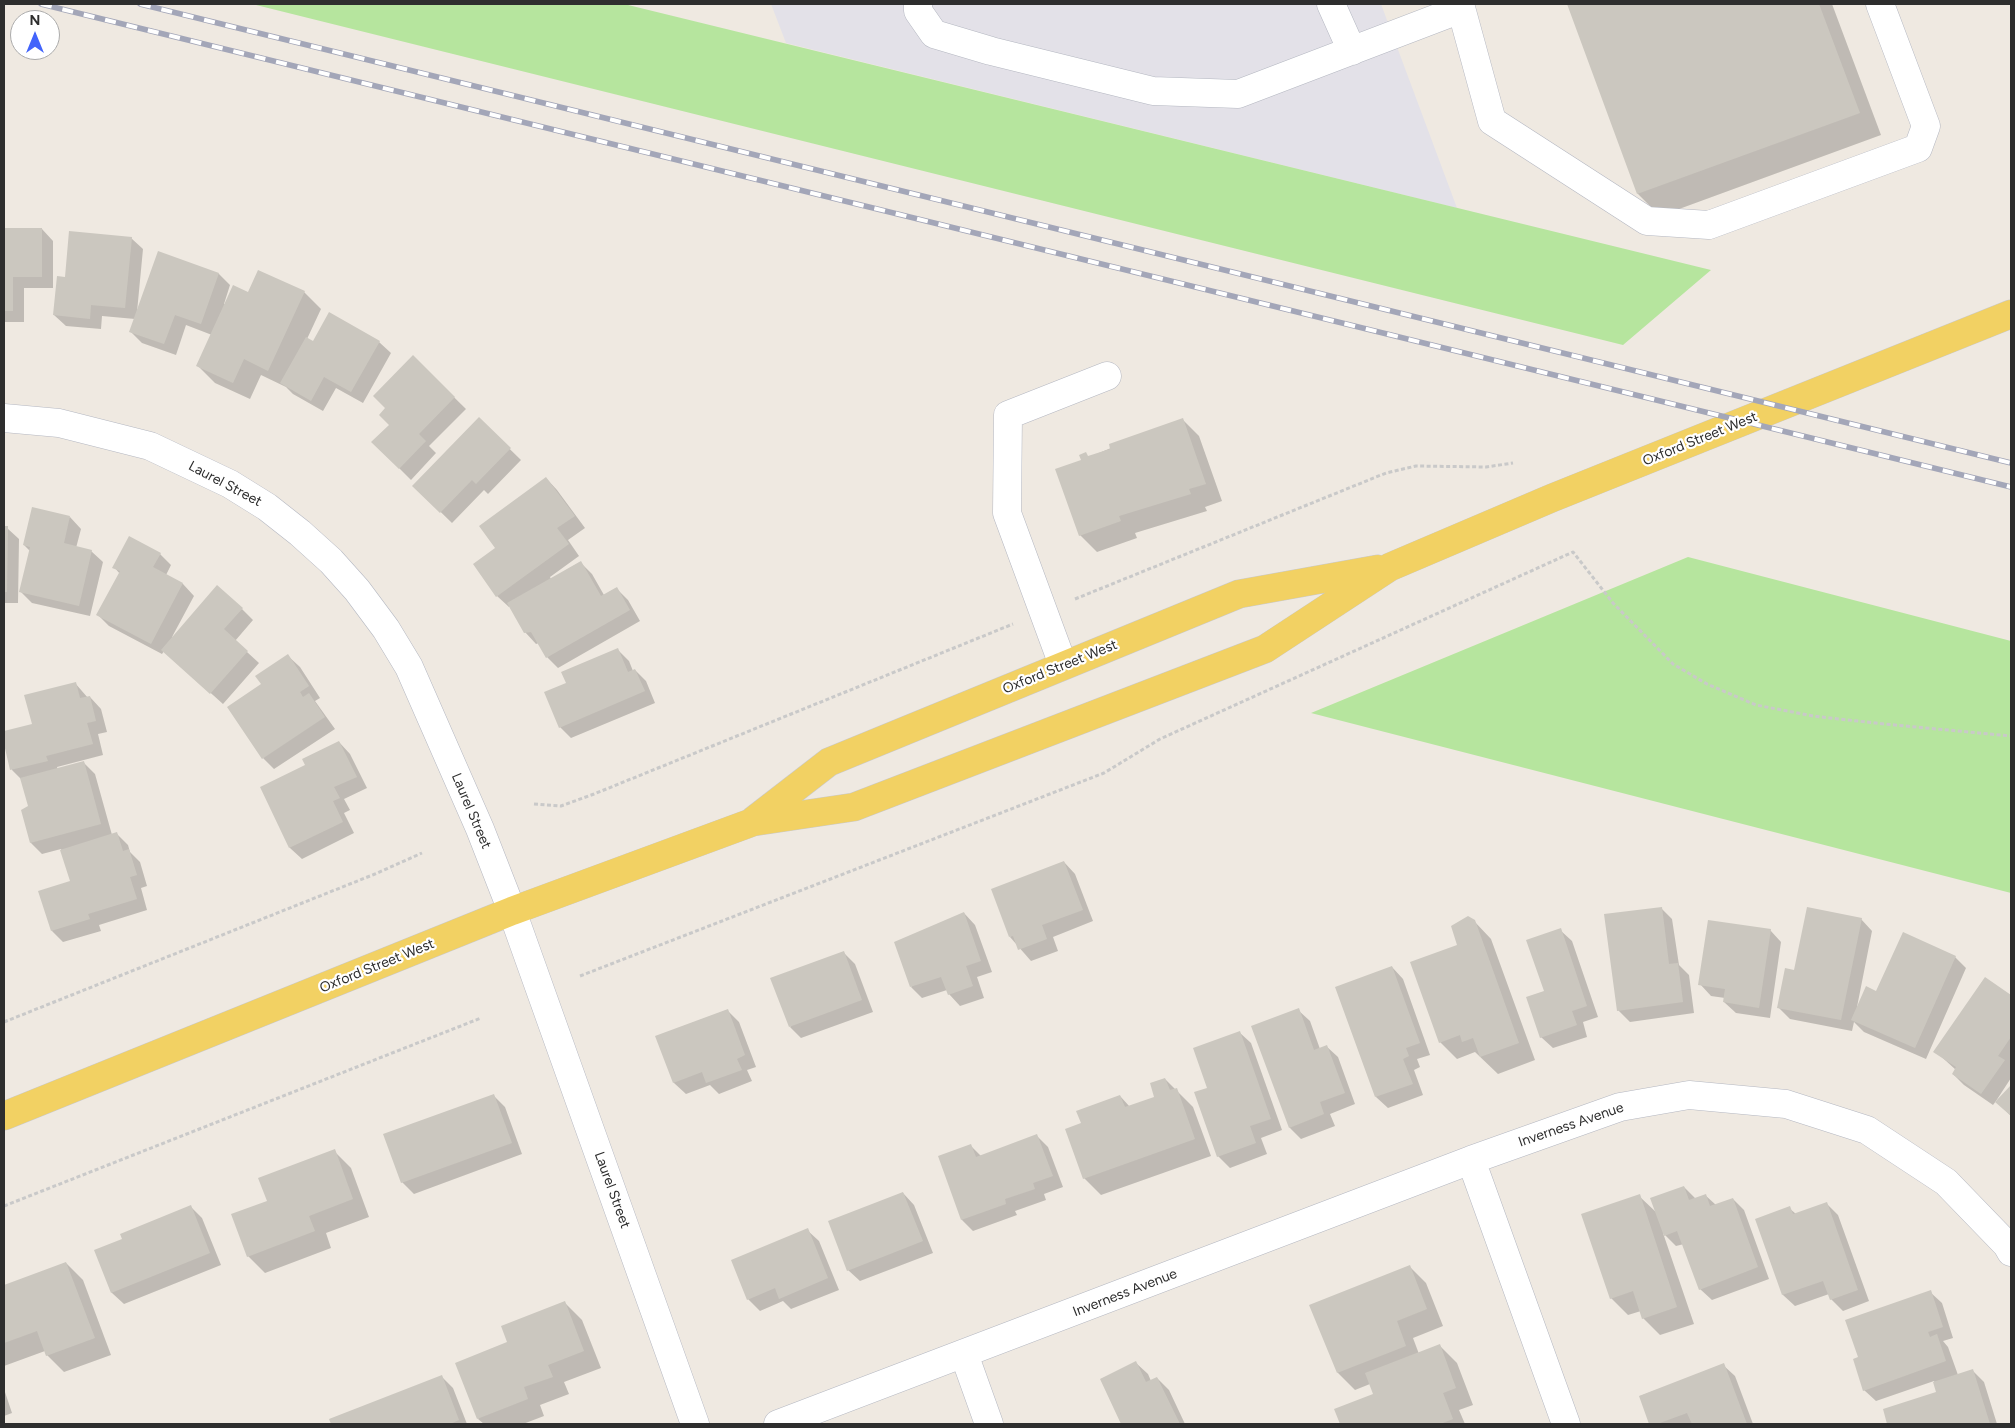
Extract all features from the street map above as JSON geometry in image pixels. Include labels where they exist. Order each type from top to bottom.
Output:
[{"type":"main road","name":"Oxford Street West","points":[[4,1116],[512,911],[753,822],[854,807],[1265,649],[1390,567],[1552,498],[2011,314]]},
{"type":"main road","name":"Oxford Street West","points":[[753,822],[829,762],[1239,594],[1390,567]]},
{"type":"street","points":[[918,4],[918,11],[934,34],[990,51],[1153,91],[1238,94],[1352,51],[1461,6],[1492,120],[1647,221],[1709,225],[1918,148],[1926,126],[1880,4]]},
{"type":"street","points":[[1332,4],[1352,51]]},
{"type":"street","points":[[1063,665],[1007,513],[1008,415],[1107,376]]},
{"type":"street","name":"Laurel Street","points":[[4,418],[59,424],[150,446],[230,484],[267,507],[331,561],[357,590],[386,629],[409,667],[480,829],[512,911],[695,1424]]},
{"type":"street","name":"Inverness Avenue","points":[[778,1424],[1471,1160],[1620,1107],[1688,1095],[1786,1104],[1867,1130],[1946,1182],[2008,1245],[2011,1252]]},
{"type":"street","points":[[1471,1160],[1566,1424]]},
{"type":"street","points":[[964,1354],[989,1424]]},
{"type":"path","points":[[580,976],[1104,773],[1160,739],[1573,552],[1614,602],[1673,664],[1707,684],[1756,705],[1813,716],[2011,736]]},
{"type":"path","points":[[4,1022],[375,874],[422,853]]},
{"type":"path","points":[[4,1206],[481,1018]]},
{"type":"shaded area","points":[[771,4],[1381,4],[1457,208],[786,43]]},
{"type":"green space","points":[[252,4],[624,4],[1711,270],[1623,345]]},
{"type":"green space","points":[[1688,557],[2011,641],[2011,893],[1311,713]]},
{"type":"building","points":[[1567,4],[1819,4],[1860,113],[1637,194]]},
{"type":"building","points":[[4,228],[42,228],[42,277],[13,277],[13,311],[4,311]]},
{"type":"building","points":[[69,231],[132,237],[125,308],[91,305],[90,319],[53,315],[57,276],[65,277]]},
{"type":"building","points":[[158,251],[219,273],[201,324],[175,315],[164,344],[129,332]]},
{"type":"building","points":[[258,270],[305,291],[268,371],[244,359],[233,383],[196,366],[233,285],[248,292]]},
{"type":"building","points":[[329,312],[380,341],[351,392],[324,377],[311,401],[280,383],[306,337],[313,341]]},
{"type":"building","points":[[413,355],[455,397],[419,434],[426,441],[399,469],[371,442],[389,425],[379,415],[385,408],[373,396]]},
{"type":"building","points":[[479,417],[511,448],[476,484],[472,480],[440,513],[412,486]]},
{"type":"building","points":[[1183,418],[1206,484],[1189,489],[1191,494],[1119,516],[1121,521],[1079,536],[1055,469],[1081,460],[1079,455],[1086,452],[1088,456],[1110,449],[1109,444]]},
{"type":"building","points":[[546,477],[575,516],[557,528],[569,544],[496,597],[473,564],[495,548],[479,526]]},
{"type":"building","points":[[32,507],[70,516],[64,543],[92,550],[79,606],[19,592],[30,547],[23,545]]},
{"type":"building","points":[[4,526],[8,526],[7,592],[4,592]]},
{"type":"building","points":[[129,536],[161,553],[153,567],[183,583],[151,644],[96,615],[120,571],[112,568]]},
{"type":"building","points":[[581,561],[601,596],[617,587],[630,610],[546,658],[531,632],[524,633],[507,603]]},
{"type":"building","points":[[217,585],[243,608],[224,629],[248,651],[210,694],[161,650]]},
{"type":"building","points":[[618,648],[628,672],[635,669],[645,691],[559,728],[544,692],[566,683],[561,672]]},
{"type":"building","points":[[288,654],[309,686],[300,692],[303,697],[309,693],[325,717],[262,759],[227,707],[261,684],[255,676]]},
{"type":"building","points":[[76,682],[80,698],[90,696],[96,721],[87,723],[93,744],[46,756],[48,761],[10,770],[4,744],[4,731],[32,724],[24,695]]},
{"type":"building","points":[[339,741],[357,777],[334,787],[340,798],[333,801],[343,822],[289,848],[260,787],[305,765],[302,759]]},
{"type":"building","points":[[84,761],[101,824],[30,843],[21,810],[28,806],[20,778]]},
{"type":"building","points":[[117,832],[123,851],[129,849],[137,875],[130,877],[137,899],[88,914],[90,919],[51,931],[38,891],[70,881],[60,850]]},
{"type":"building","points":[[1064,861],[1083,910],[1042,925],[1047,939],[1018,950],[1013,936],[1009,937],[991,889]]},
{"type":"building","points":[[1662,907],[1669,964],[1678,963],[1683,1002],[1617,1011],[1604,914]]},
{"type":"building","points":[[1807,907],[1862,918],[1841,1020],[1777,1008],[1785,968],[1794,970]]},
{"type":"building","points":[[964,912],[981,961],[966,966],[973,986],[948,995],[941,977],[910,987],[894,942]]},
{"type":"building","points":[[1468,916],[1475,920],[1519,1043],[1480,1057],[1473,1038],[1462,1042],[1460,1035],[1439,1043],[1410,962],[1457,945],[1451,926]]},
{"type":"building","points":[[1708,920],[1771,929],[1759,1008],[1723,1002],[1725,989],[1698,985]]},
{"type":"building","points":[[1561,928],[1587,1006],[1572,1011],[1577,1025],[1540,1038],[1526,997],[1544,991],[1526,940]]},
{"type":"building","points":[[1903,932],[1956,956],[1915,1048],[1851,1020],[1866,986],[1876,991]]},
{"type":"building","points":[[844,951],[862,1000],[789,1027],[770,978]]},
{"type":"building","points":[[1392,966],[1420,1043],[1406,1048],[1409,1056],[1403,1059],[1413,1084],[1375,1097],[1335,987]]},
{"type":"building","points":[[1985,977],[2011,995],[2011,1037],[1998,1056],[2005,1060],[1981,1094],[1952,1074],[1956,1067],[1933,1052]]},
{"type":"building","points":[[1299,1008],[1314,1050],[1327,1045],[1345,1093],[1320,1102],[1324,1114],[1289,1128],[1251,1026]]},
{"type":"building","points":[[728,1009],[745,1055],[737,1059],[742,1070],[706,1083],[702,1072],[673,1083],[655,1036]]},
{"type":"building","points":[[1240,1031],[1271,1119],[1250,1126],[1256,1143],[1217,1157],[1194,1092],[1207,1088],[1193,1048]]},
{"type":"building","points":[[1165,1078],[1170,1090],[1177,1088],[1195,1139],[1083,1179],[1065,1129],[1081,1123],[1076,1111],[1120,1095],[1125,1107],[1154,1097],[1150,1083]]},
{"type":"building","points":[[2011,1085],[2011,1116],[1995,1102]]},
{"type":"building","points":[[494,1094],[512,1143],[401,1183],[383,1134]]},
{"type":"building","points":[[1037,1134],[1053,1176],[1033,1183],[1035,1189],[1005,1199],[1006,1204],[961,1220],[938,1156],[971,1144],[976,1157]]},
{"type":"building","points":[[335,1149],[353,1199],[309,1216],[315,1231],[247,1257],[231,1214],[267,1201],[258,1178]]},
{"type":"building","points":[[1684,1186],[1689,1200],[1706,1194],[1710,1206],[1733,1198],[1758,1267],[1699,1290],[1677,1231],[1664,1236],[1650,1198]]},
{"type":"building","points":[[903,1192],[923,1241],[847,1271],[828,1221]]},
{"type":"building","points":[[1640,1194],[1677,1307],[1642,1319],[1633,1291],[1610,1299],[1581,1214]]},
{"type":"building","points":[[1827,1202],[1858,1290],[1830,1300],[1823,1281],[1782,1295],[1755,1219],[1790,1206],[1793,1214]]},
{"type":"building","points":[[191,1205],[210,1253],[111,1293],[94,1250],[122,1239],[120,1234]]},
{"type":"building","points":[[808,1228],[828,1278],[779,1299],[775,1288],[747,1300],[731,1260]]},
{"type":"building","points":[[66,1262],[95,1338],[46,1356],[37,1331],[4,1343],[4,1285]]},
{"type":"building","points":[[1410,1265],[1427,1309],[1397,1321],[1406,1346],[1337,1373],[1309,1305]]},
{"type":"building","points":[[1931,1290],[1943,1327],[1928,1332],[1930,1337],[1937,1334],[1946,1361],[1863,1391],[1853,1359],[1858,1357],[1845,1320]]},
{"type":"building","points":[[565,1301],[584,1351],[548,1365],[553,1377],[524,1387],[528,1399],[477,1419],[455,1363],[507,1342],[501,1326]]},
{"type":"building","points":[[1440,1344],[1456,1388],[1443,1393],[1453,1419],[1440,1424],[1340,1424],[1334,1409],[1373,1394],[1365,1373]]},
{"type":"building","points":[[1136,1361],[1146,1382],[1157,1377],[1180,1424],[1121,1424],[1100,1379]]},
{"type":"building","points":[[1724,1363],[1747,1424],[1692,1424],[1687,1413],[1657,1424],[1649,1424],[1639,1396]]},
{"type":"building","points":[[1973,1369],[1990,1424],[1887,1424],[1883,1409],[1936,1392],[1933,1382]]},
{"type":"building","points":[[442,1375],[459,1420],[450,1424],[331,1424],[329,1419]]},
{"type":"railway","points":[[41,4],[2011,487]]},
{"type":"railway","points":[[140,4],[2011,463]]}]
